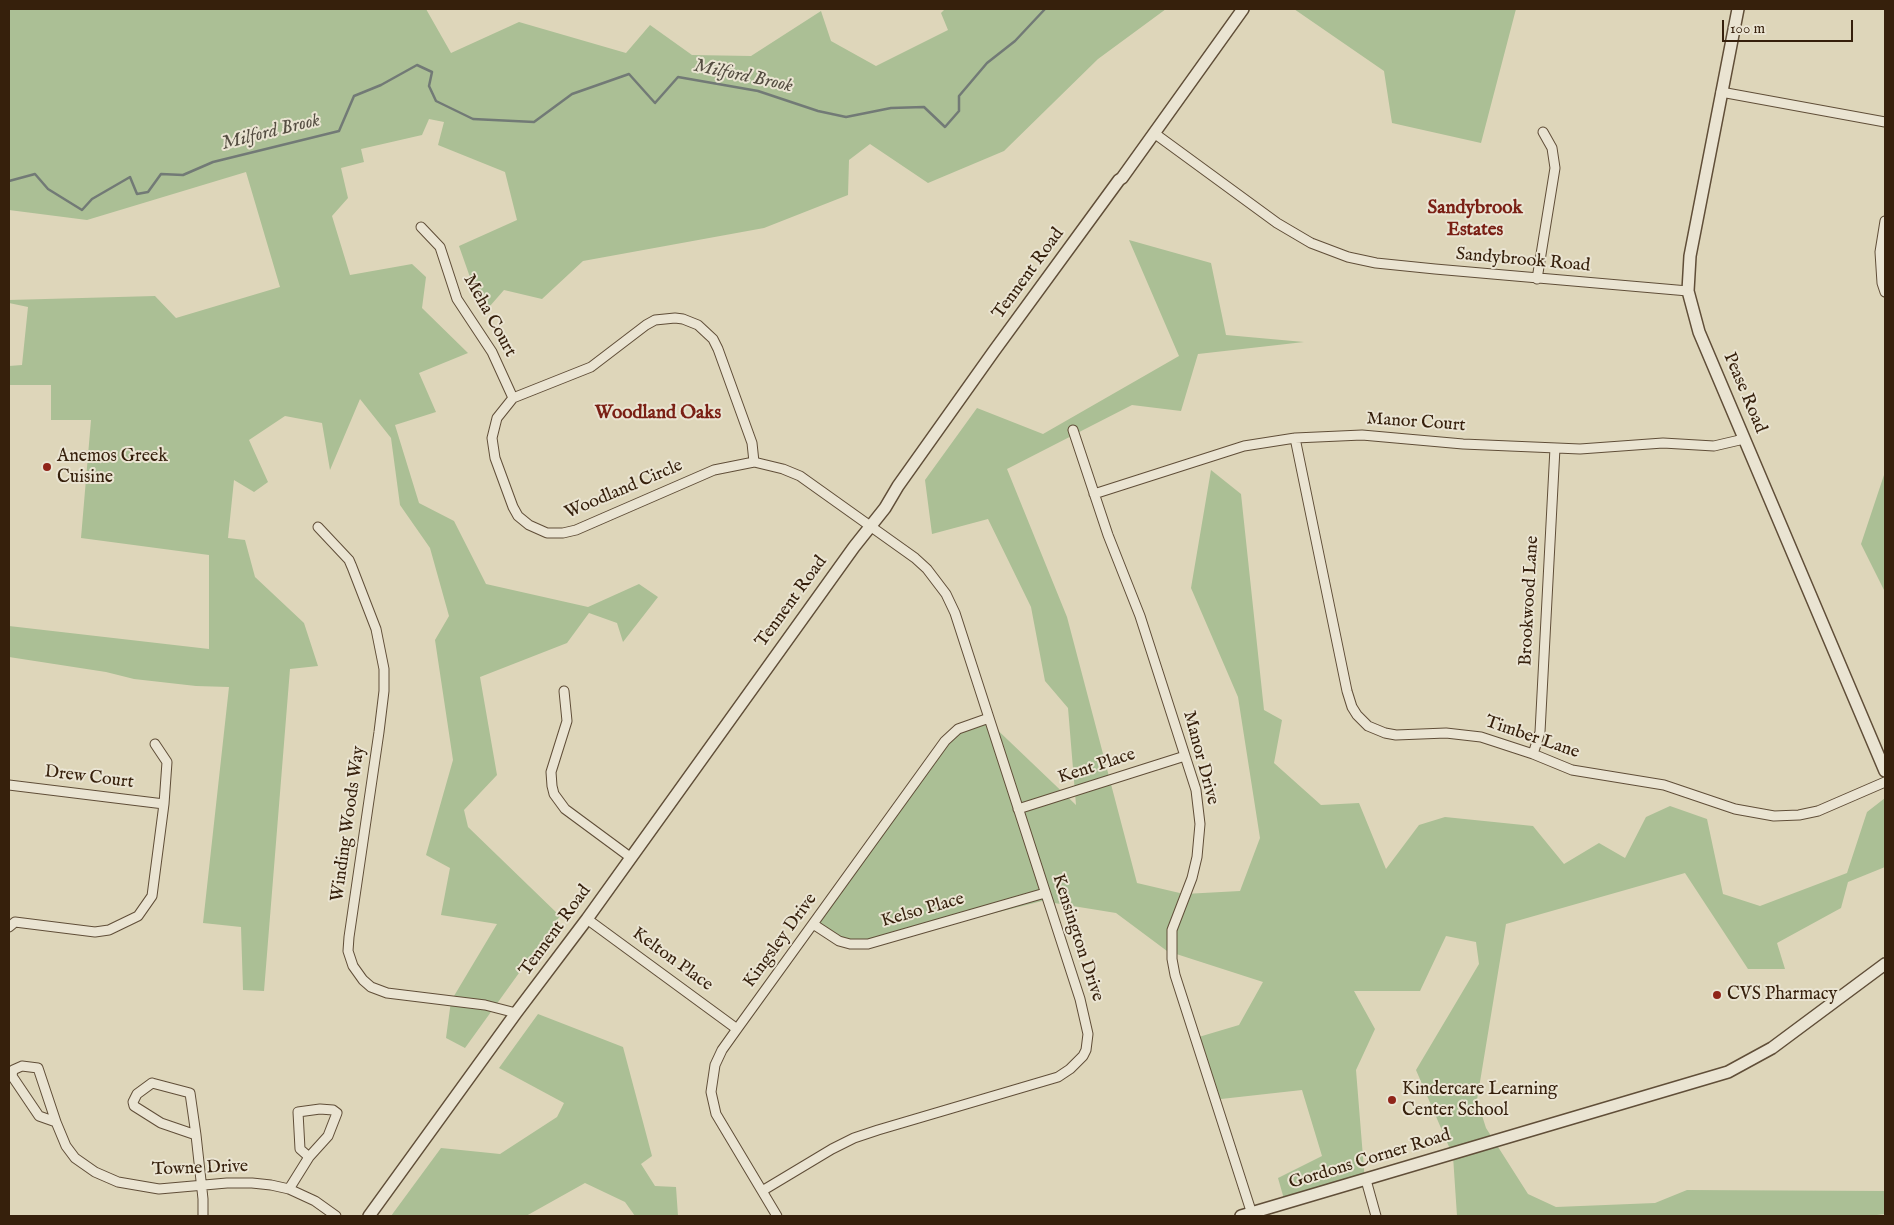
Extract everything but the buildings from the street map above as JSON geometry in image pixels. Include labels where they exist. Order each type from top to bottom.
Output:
[{"type":"street","name":"Tennent Road","points":[[369,1216],[885,508],[898,486],[994,351],[1243,9]]},
{"type":"street","name":"Pease Road","points":[[1738,9],[1690,256],[1688,291],[1699,332],[1885,771]]},
{"type":"street","points":[[1721,92],[1885,122]]},
{"type":"street","points":[[1537,279],[1555,168],[1552,148],[1543,132]]},
{"type":"street","name":"Sandybrook Road","points":[[1154,133],[1277,223],[1322,248],[1376,263],[1537,279],[1688,291]]},
{"type":"street","points":[[1885,221],[1880,252],[1882,283],[1885,292]]},
{"type":"street","name":"Meha Court","points":[[421,227],[440,247],[457,299],[492,352],[512,398]]},
{"type":"street","points":[[512,398],[590,367],[604,359],[641,328],[655,320],[666,318],[683,319],[692,322],[705,331],[718,349],[752,443],[754,462]]},
{"type":"street","name":"Woodland Circle","points":[[512,398],[502,410],[493,428],[492,447],[511,504],[518,516],[529,525],[547,533],[563,533],[576,530],[714,470],[754,462],[783,469],[800,476],[871,526]]},
{"type":"street","name":"Manor Drive","points":[[1073,430],[1094,494],[1140,616],[1196,790],[1199,842],[1192,878],[1172,930],[1172,959],[1247,1215]]},
{"type":"street","name":"Manor Court","points":[[1094,494],[1244,446],[1295,438],[1362,435],[1463,444],[1597,449],[1663,443],[1714,446],[1744,439]]},
{"type":"street","name":"Timber Lane","points":[[1295,438],[1347,690],[1352,708],[1368,726],[1385,733],[1446,733],[1492,739],[1572,770],[1664,785],[1735,809],[1774,816],[1799,815],[1818,811],[1885,782]]},
{"type":"street","name":"Brookwood Lane","points":[[1533,754],[1540,732],[1555,448]]},
{"type":"street","name":"Kensington Drive","points":[[762,1192],[854,1138],[1053,1079],[1070,1070],[1078,1063],[1086,1050],[1088,1034],[1086,1019],[954,613],[943,590],[927,569],[871,526]]},
{"type":"street","name":"Winding Woods Way","points":[[318,527],[352,567],[376,629],[384,669],[384,691],[379,732],[348,937],[348,950],[353,966],[367,983],[387,993],[485,1005],[516,1013]]},
{"type":"street","points":[[564,691],[568,721],[551,772],[554,794],[565,809],[630,857]]},
{"type":"street","name":"Kingsley Drive","points":[[777,1216],[716,1114],[712,1103],[711,1083],[715,1065],[722,1050],[945,741],[958,729],[989,718]]},
{"type":"street","points":[[9,927],[15,922],[95,932],[109,930],[138,916],[152,896],[164,804],[167,762],[155,744]]},
{"type":"street","name":"Kent Place","points":[[1018,809],[1185,756]]},
{"type":"street","name":"Drew Court","points":[[9,785],[164,804]]},
{"type":"street","name":"Kelso Place","points":[[812,924],[839,941],[850,944],[868,944],[1045,893]]},
{"type":"street","name":"Kelton Place","points":[[587,919],[737,1029]]},
{"type":"street","name":"Gordons Corner Road","points":[[1247,1215],[1728,1072],[1772,1048],[1885,964]]},
{"type":"street","name":"Towne Drive","points":[[56,1122],[39,1116],[12,1076],[13,1070],[22,1066],[38,1068],[66,1146],[75,1158],[87,1168],[106,1178],[132,1185],[159,1189],[252,1183],[289,1189],[314,1201],[336,1216]]},
{"type":"street","points":[[196,1135],[161,1123],[134,1106],[135,1097],[155,1082],[190,1093],[196,1135],[202,1186],[203,1216]]},
{"type":"street","points":[[289,1189],[309,1158],[328,1136],[337,1113],[336,1111],[320,1109],[298,1112],[300,1149],[309,1158]]},
{"type":"street","points":[[1366,1180],[1376,1216]]},
{"type":"green space","points":[[9,9],[426,9],[451,53],[519,22],[626,53],[650,25],[692,55],[751,56],[821,11],[831,41],[876,66],[948,30],[941,13],[945,9],[1166,9],[1098,59],[1004,151],[928,183],[870,144],[849,160],[848,195],[764,228],[583,261],[542,299],[504,290],[483,314],[459,246],[517,220],[505,172],[438,145],[444,122],[429,119],[422,135],[361,149],[364,162],[341,168],[348,198],[332,216],[350,275],[412,264],[426,277],[422,308],[468,353],[419,373],[436,412],[395,425],[419,503],[454,521],[486,584],[588,607],[639,584],[658,597],[623,642],[617,623],[589,613],[567,643],[480,677],[497,775],[464,810],[468,827],[560,916],[465,1048],[446,1038],[451,1001],[497,924],[441,915],[450,868],[426,855],[453,760],[435,640],[449,616],[430,548],[400,505],[391,438],[360,399],[330,470],[322,423],[285,416],[249,440],[268,482],[254,492],[234,480],[228,538],[245,540],[255,577],[304,623],[318,666],[290,669],[264,991],[243,990],[241,927],[203,923],[229,687],[196,686],[134,679],[106,672],[9,657],[9,626],[209,649],[209,555],[81,538],[91,420],[51,420],[51,385],[9,385],[9,366],[22,365],[28,307],[9,303],[9,300],[155,296],[176,318],[280,287],[246,172],[87,220],[9,210]]},
{"type":"green space","points":[[1294,9],[1516,9],[1481,143],[1392,123],[1384,71]]},
{"type":"green space","points":[[1129,240],[1211,263],[1226,335],[1304,342],[1198,354],[1181,411],[1132,405],[1007,469],[1067,617],[1137,883],[1184,894],[1240,891],[1260,838],[1238,697],[1191,588],[1211,470],[1241,494],[1264,710],[1282,720],[1274,763],[1321,805],[1359,803],[1386,869],[1419,825],[1445,817],[1533,826],[1564,864],[1599,843],[1625,858],[1646,817],[1670,806],[1707,819],[1723,894],[1760,906],[1847,873],[1867,812],[1885,798],[1885,867],[1848,882],[1841,908],[1777,943],[1785,969],[1748,969],[1685,873],[1506,924],[1477,1100],[1486,1128],[1528,1194],[1556,1207],[1655,1203],[1687,1190],[1885,1191],[1885,1214],[1869,1216],[1457,1216],[1453,1156],[1416,1070],[1479,964],[1476,942],[1446,936],[1420,991],[1354,991],[1375,1029],[1356,1070],[1365,1182],[1286,1206],[1278,1178],[1322,1156],[1302,1090],[1212,1100],[1192,1039],[1239,1025],[1263,982],[1167,951],[1116,913],[1042,901],[857,948],[809,929],[960,728],[986,719],[1076,805],[1068,708],[1045,681],[1031,607],[988,519],[932,534],[925,480],[977,408],[1043,434],[1179,356]]},
{"type":"green space","points":[[1885,472],[1885,592],[1861,544]]},
{"type":"green space","points":[[538,1014],[623,1047],[652,1156],[641,1164],[655,1186],[676,1187],[678,1216],[635,1216],[625,1202],[585,1183],[526,1216],[391,1216],[441,1148],[500,1154],[557,1117],[564,1103],[499,1068]]},
{"type":"waterway","name":"Milford Brook","points":[[9,181],[35,174],[48,189],[82,210],[92,199],[130,177],[137,194],[148,192],[161,174],[183,175],[213,162],[339,131],[354,96],[381,85],[417,65],[432,72],[429,86],[436,101],[473,119],[534,122],[572,94],[629,74],[655,103],[678,77],[758,91],[818,111],[846,117],[891,108],[924,107],[945,127],[959,111],[959,96],[987,63],[1015,41],[1045,9]]},
{"type":"place","name":"Anemos Greek Cuisine","points":[[47,467]]},
{"type":"place","name":"CVS Pharmacy","points":[[1717,995]]},
{"type":"place","name":"Kindercare Learning Center School","points":[[1392,1100]]},
{"type":"district","name":"Sandybrook Estates","points":[[1475,220]]},
{"type":"district","name":"Woodland Oaks","points":[[658,414]]}]
